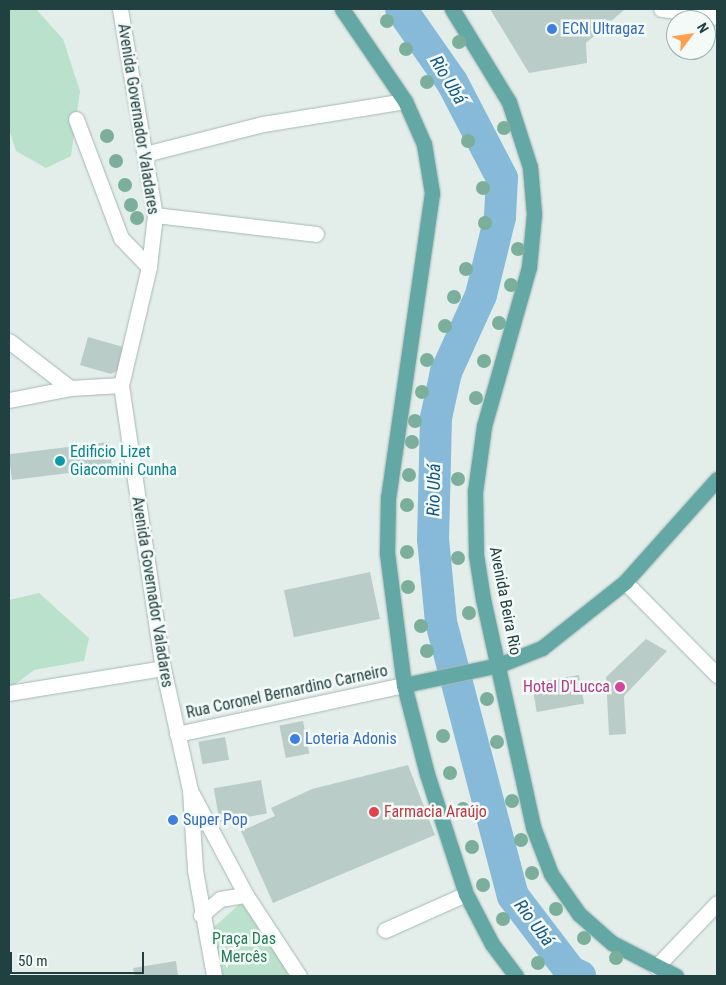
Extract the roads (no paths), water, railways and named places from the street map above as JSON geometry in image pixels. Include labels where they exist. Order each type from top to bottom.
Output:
[{"type":"main road","points":[[342,9],[405,101],[424,144],[432,193],[388,497],[386,553],[404,685],[427,774],[466,894],[492,944],[516,976]]},
{"type":"main road","name":"Avenida Beira Rio","points":[[452,9],[508,102],[530,167],[534,214],[529,267],[484,426],[475,492],[476,555],[533,827],[551,874],[579,914],[612,943],[676,976]]},
{"type":"main road","points":[[404,685],[499,665],[542,648],[625,582],[717,479]]},
{"type":"street","name":"Avenida Governador Valadares","points":[[119,9],[155,215],[149,267],[121,385],[163,668],[190,790]]},
{"type":"street","points":[[661,9],[717,17]]},
{"type":"street","points":[[145,154],[263,124],[405,101]]},
{"type":"street","points":[[76,119],[121,238],[149,267]]},
{"type":"street","points":[[155,215],[316,234]]},
{"type":"street","points":[[9,341],[70,388]]},
{"type":"street","points":[[9,400],[70,388],[121,385]]},
{"type":"street","points":[[625,582],[717,675]]},
{"type":"street","points":[[9,693],[163,668]]},
{"type":"street","name":"Rua Coronel Bernardino Carneiro","points":[[177,734],[404,685]]},
{"type":"street","points":[[190,790],[246,895],[300,976]]},
{"type":"street","points":[[190,790],[201,915],[214,976]]},
{"type":"street","points":[[385,930],[466,894]]},
{"type":"street","points":[[201,915],[220,899],[246,895]]},
{"type":"street","points":[[656,967],[717,903]]},
{"type":"waterway","name":"Rio Ubá","points":[[401,9],[452,82],[502,178],[500,217],[481,295],[446,372],[436,418],[433,539],[441,622],[513,896],[571,972],[580,976]]},
{"type":"place","name":"ECN Ultragaz","points":[[552,29]]},
{"type":"place","name":"Edificio Lizet Giacomini Cunha","points":[[60,461]]},
{"type":"place","name":"Hotel D'Lucca","points":[[620,687]]},
{"type":"place","name":"Loteria Adonis","points":[[295,739]]},
{"type":"place","name":"Farmacia Araújo","points":[[374,812]]},
{"type":"place","name":"Super Pop","points":[[173,820]]},
{"type":"park label","name":"Praça Das Mercês","points":[[244,948]]}]
